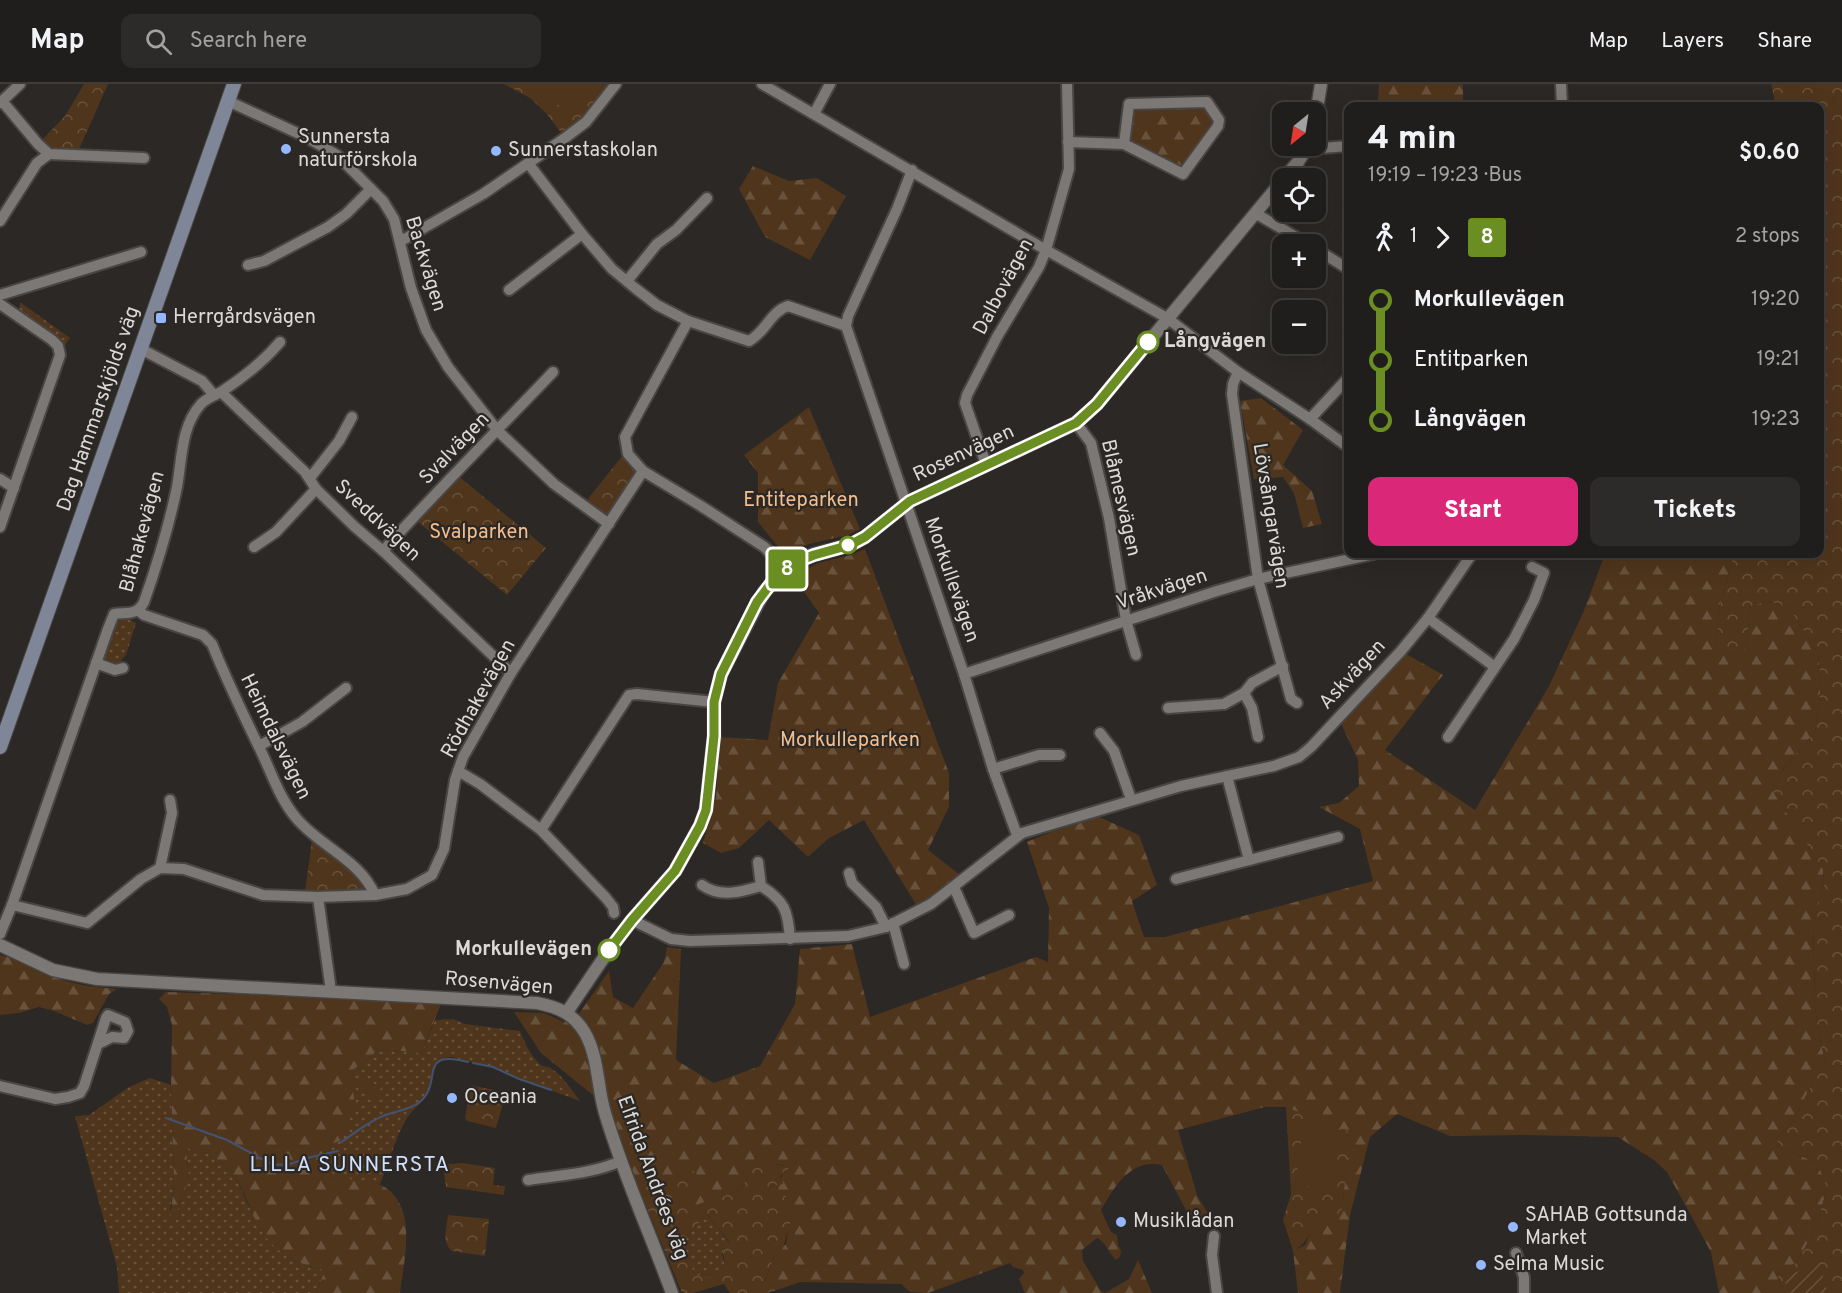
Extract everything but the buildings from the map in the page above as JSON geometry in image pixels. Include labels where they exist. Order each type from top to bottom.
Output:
[{"type":"main road","name":"Dag Hammarskjölds väg","points":[[0,747],[234,84]]},
{"type":"street","points":[[20,84],[1,102],[49,154],[144,158]]},
{"type":"street","points":[[401,241],[483,194],[586,122],[616,84]]},
{"type":"street","points":[[762,84],[1167,318],[1238,372],[1344,444]]},
{"type":"street","points":[[814,114],[830,84]]},
{"type":"street","name":"Dalbovägen","points":[[986,464],[965,403],[997,337],[1039,267],[1046,250],[1070,169],[1067,84]]},
{"type":"street","points":[[1318,102],[1321,84]]},
{"type":"street","points":[[1562,84],[1562,102]]},
{"type":"street","name":"Backvägen","points":[[228,101],[306,137],[338,155],[371,189],[389,209],[401,241],[411,288],[426,330],[448,368],[498,431],[554,484],[609,524]]},
{"type":"street","points":[[1068,142],[1124,144],[1183,174],[1218,126],[1219,120],[1207,102],[1129,104],[1124,144]]},
{"type":"street","points":[[1326,148],[1344,146]]},
{"type":"street","points":[[0,221],[38,163],[49,154]]},
{"type":"street","points":[[528,163],[582,234],[612,268],[627,281],[657,305],[688,321],[749,341],[755,338],[774,314],[788,306],[846,326],[848,316],[897,209],[912,170]]},
{"type":"street","points":[[248,265],[271,258],[328,228],[371,189]]},
{"type":"street","name":"Rosenvägen","points":[[0,945],[53,970],[89,978],[537,1003],[560,1008],[567,1012],[609,950],[675,871],[700,826],[706,810],[714,736],[714,702],[724,664],[764,592],[791,566],[814,555],[850,545],[865,537],[910,501],[1076,423],[1097,404],[1272,193]]},
{"type":"street","points":[[627,281],[657,244],[676,230],[707,198]]},
{"type":"street","points":[[1255,213],[1291,234]]},
{"type":"street","points":[[509,290],[582,234]]},
{"type":"street","points":[[0,295],[141,252]]},
{"type":"street","points":[[1326,255],[1344,266]]},
{"type":"street","points":[[0,304],[52,340],[60,355],[0,527]]},
{"type":"street","points":[[688,321],[625,437],[628,454],[643,471],[764,546],[776,561],[779,576]]},
{"type":"street","name":"Morkullevägen","points":[[846,326],[1017,835]]},
{"type":"street","name":"Blåhakevägen","points":[[0,934],[114,614],[130,614],[140,609],[162,549],[188,427],[202,402],[217,394],[267,357],[280,342]]},
{"type":"street","points":[[141,349],[202,381],[217,394]]},
{"type":"street","name":"Svalvägen","points":[[383,550],[467,459],[498,431],[553,372]]},
{"type":"street","name":"Lövsångarvägen","points":[[1238,372],[1232,394],[1258,579],[1291,699],[1297,703]]},
{"type":"street","points":[[1310,419],[1344,382]]},
{"type":"street","name":"Sveddvägen","points":[[217,394],[310,478],[316,489],[355,527],[383,550],[511,673]]},
{"type":"street","points":[[310,478],[339,441],[352,417]]},
{"type":"street","name":"Blåmesvägen","points":[[1076,423],[1091,443],[1109,518],[1126,620],[1136,655]]},
{"type":"street","name":"Rödhakevägen","points":[[160,868],[184,869],[263,895],[318,897],[375,895],[407,889],[432,875],[444,849],[455,780],[463,757],[511,673],[643,471]]},
{"type":"street","points":[[0,479],[14,488]]},
{"type":"street","points":[[254,547],[276,532],[316,489]]},
{"type":"street","name":"Vråkvägen","points":[[964,674],[1258,579],[1355,558]]},
{"type":"street","name":"Askvägen","points":[[1017,835],[1131,800],[1274,766],[1299,757],[1401,651],[1428,618],[1469,558]]},
{"type":"street","points":[[1448,737],[1514,639],[1534,600],[1544,573],[1532,567]]},
{"type":"street","name":"Heimdalsvägen","points":[[140,609],[144,615],[203,635],[212,644],[278,790],[296,818],[360,871],[369,881],[375,895]]},
{"type":"street","points":[[1428,618],[1496,667]]},
{"type":"street","points":[[96,663],[115,670],[123,668]]},
{"type":"street","points":[[1168,708],[1224,704],[1244,693],[1252,683],[1283,666]]},
{"type":"street","points":[[259,746],[302,722],[346,688]]},
{"type":"street","points":[[1244,693],[1252,708],[1258,737]]},
{"type":"street","points":[[541,830],[628,695],[714,702]]},
{"type":"street","points":[[1100,734],[1114,751],[1131,800]]},
{"type":"street","points":[[993,769],[1038,755],[1060,754]]},
{"type":"street","points":[[458,771],[480,784],[541,830],[606,898],[613,907],[614,913]]},
{"type":"street","points":[[1227,776],[1249,860]]},
{"type":"street","points":[[12,905],[87,923],[141,879],[160,868],[172,813],[170,800]]},
{"type":"street","points":[[632,920],[671,939],[690,941],[848,936],[890,925],[931,904],[1017,835]]},
{"type":"street","points":[[1176,879],[1338,837]]},
{"type":"street","points":[[758,862],[761,886]]},
{"type":"street","points":[[849,873],[852,884],[876,907],[890,925],[904,964]]},
{"type":"street","points":[[702,885],[711,892],[740,893],[761,886],[773,893],[784,903],[789,921],[790,939]]},
{"type":"street","points":[[954,887],[974,933],[1009,915]]},
{"type":"street","points":[[318,897],[331,991]]},
{"type":"street","name":"Elfrida Andrées väg","points":[[567,1012],[579,1024],[593,1050],[604,1110],[621,1161],[672,1293]]},
{"type":"street","points":[[0,1086],[55,1099],[75,1096],[84,1086],[98,1044]]},
{"type":"street","points":[[528,1180],[588,1172],[612,1166],[621,1161]]},
{"type":"street","points":[[1214,1236],[1212,1258],[1217,1293]]},
{"type":"street","points":[[1516,1253],[1524,1277],[1524,1293]]},
{"type":"green space","points":[[84,84],[108,84],[76,156],[49,154],[38,144],[65,116]]},
{"type":"green space","points":[[504,84],[616,84],[565,138],[546,113],[530,98]]},
{"type":"green space","points":[[516,84],[592,84],[577,114]]},
{"type":"green space","points":[[1379,84],[1463,84],[1463,102],[1378,101]]},
{"type":"green space","points":[[1771,84],[1842,84],[1842,1293],[1782,1293],[1777,1273],[1796,1263],[1815,1230],[1827,1189],[1818,1163],[1781,1148],[1776,1139],[1792,1122],[1825,1060],[1815,1007],[1813,923],[1824,886],[1823,869],[1772,790],[1784,768],[1815,732],[1821,687],[1818,653],[1789,608],[1768,601],[1751,606],[1745,648],[1736,656],[1723,653],[1716,645],[1720,604],[1733,558],[1824,558],[1824,102],[1775,102]]},
{"type":"green space","points":[[1207,102],[1219,120],[1183,174],[1124,144],[1129,104]]},
{"type":"green space","points":[[753,166],[789,181],[817,178],[846,196],[810,260],[765,237],[739,189]]},
{"type":"green space","points":[[20,302],[70,338],[65,345],[19,312]]},
{"type":"green space","points":[[1261,398],[1303,430],[1283,465],[1312,491],[1322,524],[1303,528],[1294,493],[1283,477],[1254,479],[1240,401]]},
{"type":"green space","name":"Entiteparken","points":[[809,407],[860,529],[848,535],[809,544],[785,555],[758,522],[758,473],[744,455]]},
{"type":"green space","points":[[627,450],[643,471],[609,524],[583,505]]},
{"type":"green space","name":"Svalparken","points":[[457,475],[546,548],[507,595],[418,522]]},
{"type":"green space","name":"Morkulleparken","points":[[865,549],[949,773],[949,807],[928,850],[960,875],[917,906],[864,820],[829,838],[808,857],[769,820],[739,848],[721,853],[703,843],[716,797],[720,737],[768,740],[778,683],[819,613],[793,576],[818,563]]},
{"type":"green space","points":[[1604,558],[1733,558],[1720,604],[1716,645],[1723,653],[1736,656],[1745,648],[1751,606],[1768,601],[1789,608],[1818,653],[1821,687],[1815,732],[1784,768],[1772,790],[1823,869],[1824,886],[1813,924],[1815,1007],[1825,1060],[1792,1122],[1776,1139],[1781,1148],[1818,1163],[1827,1189],[1815,1230],[1796,1263],[1777,1273],[1782,1293],[1719,1293],[1711,1252],[1667,1172],[1654,1160],[1618,1137],[1450,1136],[1397,1114],[1370,1137],[1350,1215],[1340,1293],[1298,1293],[1293,1251],[1305,1245],[1313,1225],[1322,1213],[1343,1201],[1345,1174],[1286,1107],[1265,1107],[1178,1130],[1197,1195],[1207,1212],[1210,1224],[1194,1225],[1162,1165],[1141,1166],[1125,1176],[1101,1210],[1111,1232],[1117,1235],[1121,1250],[1120,1257],[1116,1260],[1103,1242],[1097,1238],[1082,1250],[1083,1261],[1101,1291],[1105,1293],[1025,1293],[1019,1279],[1024,1273],[1023,1270],[1013,1267],[1010,1263],[928,1293],[910,1292],[901,1284],[800,1282],[780,1289],[765,1282],[775,1254],[786,1244],[792,1204],[771,1193],[770,1186],[778,1184],[784,1171],[790,1171],[783,1165],[774,1164],[756,1154],[743,1187],[733,1193],[695,1206],[691,1196],[669,1178],[658,1193],[642,1196],[610,1109],[541,1053],[514,1012],[544,1013],[564,1022],[578,1015],[609,971],[613,997],[633,1008],[664,962],[667,947],[681,949],[676,1060],[714,1083],[760,1066],[795,1004],[800,949],[852,944],[870,1017],[1036,957],[1048,962],[1049,908],[1027,842],[1099,817],[1139,835],[1157,885],[1132,901],[1144,937],[1165,937],[1373,881],[1360,829],[1319,807],[1339,803],[1359,786],[1358,760],[1338,717],[1401,651],[1443,675],[1385,750],[1475,810],[1549,686],[1583,613]]},
{"type":"green space","points":[[125,618],[136,623],[126,655],[118,664],[104,658],[117,622]]},
{"type":"green space","points":[[731,817],[747,819],[743,836],[729,835]]},
{"type":"green space","points":[[312,840],[356,875],[370,892],[305,892]]},
{"type":"green space","points":[[0,955],[68,982],[117,989],[109,994],[93,1023],[87,1025],[39,1007],[19,1013],[0,1015]]},
{"type":"green space","points":[[166,992],[441,1004],[421,1053],[377,1051],[353,1070],[354,1104],[351,1115],[342,1140],[331,1144],[328,1154],[336,1153],[333,1159],[336,1166],[330,1177],[377,1183],[393,1194],[401,1206],[405,1219],[406,1249],[400,1293],[316,1293],[325,1270],[294,1260],[274,1246],[260,1228],[244,1193],[231,1172],[221,1162],[197,1149],[186,1149],[189,1179],[177,1210],[170,1219],[174,1184],[172,1025],[167,1007],[159,999]]},
{"type":"green space","points":[[453,1019],[465,1024],[520,1031],[536,1060],[560,1076],[580,1101],[493,1067],[451,1057],[444,1059],[435,1067],[425,1097],[409,1115],[403,1126],[380,1184],[330,1177],[336,1166],[328,1155],[331,1144],[354,1100],[351,1086],[353,1070],[377,1051],[421,1053],[435,1020]]},
{"type":"green space","points":[[363,1077],[381,1088],[375,1098],[357,1086]]},
{"type":"green space","points":[[150,1078],[171,1085],[174,1184],[170,1210],[177,1210],[189,1179],[186,1149],[200,1150],[208,1154],[234,1175],[256,1220],[282,1251],[299,1263],[325,1270],[316,1293],[119,1293],[117,1267],[75,1116],[89,1115],[129,1087]]},
{"type":"green space","points":[[471,1085],[506,1093],[496,1128],[467,1121],[465,1118]]},
{"type":"green space","points":[[1286,1107],[1351,1132],[1341,1215],[1322,1213],[1303,1243],[1293,1251],[1283,1220],[1291,1194]]},
{"type":"green space","points":[[1304,1124],[1340,1130],[1331,1189],[1295,1184]]},
{"type":"green space","points":[[756,1153],[774,1164],[786,1166],[790,1171],[784,1171],[780,1178],[783,1184],[770,1186],[772,1193],[789,1197],[792,1204],[790,1225],[782,1251],[775,1254],[765,1281],[780,1289],[767,1293],[730,1293],[724,1284],[693,1293],[682,1293],[642,1196],[658,1193],[669,1178],[689,1167],[700,1177],[691,1196],[695,1205],[733,1193],[743,1187]],"holes":[[[707,1214],[730,1243],[722,1247],[725,1265],[704,1275],[696,1275],[683,1254],[681,1243]]]},
{"type":"green space","points":[[463,1163],[495,1168],[493,1185],[505,1186],[504,1195],[446,1187],[443,1166]]},
{"type":"green space","points":[[707,1214],[730,1244],[722,1254],[725,1265],[712,1273],[696,1275],[683,1254],[681,1243]]},
{"type":"green space","points":[[448,1215],[489,1219],[485,1256],[452,1251],[445,1234]]},
{"type":"green space","points":[[1138,1260],[1152,1293],[1105,1293],[1129,1279]]},
{"type":"green space","points":[[1819,1263],[1828,1293],[1788,1293],[1784,1277]]},
{"type":"waterway","points":[[340,1143],[377,1119],[421,1101],[427,1093],[437,1063],[452,1059],[468,1062]]},
{"type":"waterway","points":[[473,1063],[493,1067],[551,1090]]},
{"type":"waterway","points":[[166,1118],[227,1140],[273,1165],[290,1164],[338,1151]]},
{"type":"bus line","name":"8","points":[[609,950],[675,871],[693,842],[706,810],[714,736],[714,702],[724,664],[757,602],[772,582],[801,560],[850,545],[865,537],[910,501],[1076,423],[1097,404],[1148,342]]},
{"type":"place","name":"Sunnersta naturförskola","points":[[286,149]]},
{"type":"place","name":"Sunnerstaskolan","points":[[496,151]]},
{"type":"place","name":"Herrgårdsvägen","points":[[161,318]]},
{"type":"place","name":"Långvägen","points":[[1148,342]]},
{"type":"place","name":"Morkullevägen","points":[[609,950]]},
{"type":"place","name":"Oceania","points":[[452,1098]]},
{"type":"place","name":"Musiklådan","points":[[1121,1222]]},
{"type":"place","name":"SAHAB Gottsunda Market","points":[[1513,1227]]},
{"type":"place","name":"Selma Music","points":[[1481,1265]]},
{"type":"district","name":"LILLA SUNNERSTA","points":[[350,1165]]}]
